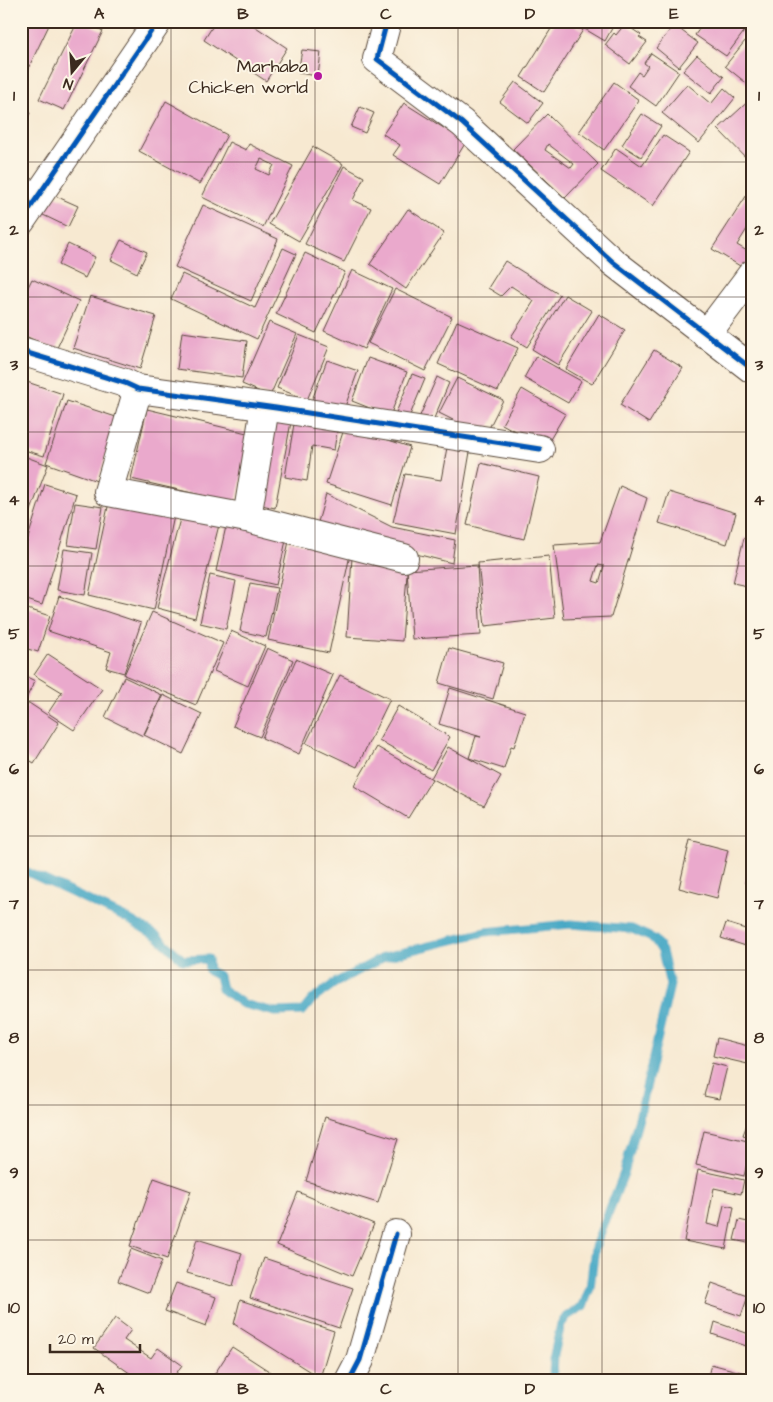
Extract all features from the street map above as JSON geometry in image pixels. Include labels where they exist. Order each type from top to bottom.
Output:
[{"type":"street","points":[[21,220],[158,21]]},
{"type":"street","points":[[387,21],[377,59],[462,123],[613,262],[752,369]]},
{"type":"street","points":[[706,335],[752,274]]},
{"type":"street","points":[[21,351],[125,383],[138,390],[265,407],[540,449]]},
{"type":"street","points":[[138,390],[108,492],[247,518],[404,558]]},
{"type":"street","points":[[247,518],[265,407]]},
{"type":"street","points":[[349,1381],[360,1360],[396,1234]]},
{"type":"building","points":[[21,21],[51,21],[24,77],[21,75]]},
{"type":"building","points":[[78,21],[83,21],[103,31],[64,110],[39,99]]},
{"type":"building","points":[[216,21],[247,21],[287,48],[266,81],[204,40]]},
{"type":"building","points":[[556,21],[569,21],[583,30],[544,92],[521,77]]},
{"type":"building","points":[[580,21],[616,21],[605,41],[578,25]]},
{"type":"building","points":[[705,21],[735,21],[746,29],[726,56],[695,35]]},
{"type":"building","points":[[625,24],[641,35],[639,37],[647,42],[630,64],[605,45],[614,33],[616,35]]},
{"type":"building","points":[[674,25],[698,43],[679,67],[656,48]]},
{"type":"building","points":[[745,41],[752,47],[750,86],[725,66]]},
{"type":"building","points":[[302,50],[321,52],[318,76],[298,73]]},
{"type":"building","points":[[651,53],[679,72],[656,106],[628,86],[638,72],[642,75],[648,66],[644,63]]},
{"type":"building","points":[[697,55],[724,77],[711,93],[683,71]]},
{"type":"building","points":[[515,82],[543,103],[528,123],[500,102]]},
{"type":"building","points":[[614,82],[639,100],[604,150],[579,132]]},
{"type":"building","points":[[687,84],[711,104],[724,88],[735,98],[699,143],[662,113]]},
{"type":"building","points":[[752,98],[752,164],[718,129]]},
{"type":"building","points":[[166,101],[227,135],[200,184],[139,151]]},
{"type":"building","points":[[404,103],[466,142],[440,184],[393,155],[400,145],[383,134]]},
{"type":"building","points":[[360,107],[374,113],[365,133],[351,127]]},
{"type":"building","points":[[21,109],[30,113],[21,129]]},
{"type":"building","points":[[547,114],[598,164],[565,198],[513,149]],"holes":[[[548,144],[574,164],[571,168],[545,150]]]},
{"type":"building","points":[[642,114],[661,126],[641,157],[622,145]]},
{"type":"building","points":[[663,135],[689,152],[653,206],[601,171],[616,148],[642,166]]},
{"type":"building","points":[[229,142],[246,150],[249,144],[293,166],[263,227],[202,197]],"holes":[[[261,159],[274,165],[269,175],[256,169]]]},
{"type":"building","points":[[313,147],[343,164],[299,241],[269,224]]},
{"type":"building","points":[[344,166],[364,177],[353,200],[371,208],[344,262],[305,244]]},
{"type":"building","points":[[752,187],[752,221],[737,245],[752,254],[752,258],[745,269],[712,249]]},
{"type":"building","points":[[51,194],[78,206],[68,227],[41,214]]},
{"type":"building","points":[[203,205],[278,239],[251,301],[175,267]]},
{"type":"building","points":[[408,209],[444,233],[406,289],[370,264]]},
{"type":"building","points":[[121,240],[147,252],[137,273],[111,260]]},
{"type":"building","points":[[68,244],[95,257],[85,278],[58,265]]},
{"type":"building","points":[[283,248],[296,254],[257,339],[171,299],[182,274],[255,308]]},
{"type":"building","points":[[305,253],[345,272],[316,333],[276,314]]},
{"type":"building","points":[[505,261],[560,295],[527,347],[511,337],[534,301],[511,286],[501,296],[488,288]]},
{"type":"building","points":[[352,270],[392,289],[364,349],[324,331]]},
{"type":"building","points":[[32,279],[79,301],[56,350],[21,334],[21,301]]},
{"type":"building","points":[[395,289],[452,317],[425,371],[368,343]]},
{"type":"building","points":[[565,295],[592,311],[558,365],[532,349]]},
{"type":"building","points":[[90,296],[156,316],[140,369],[73,348]]},
{"type":"building","points":[[599,314],[625,330],[592,384],[566,369]]},
{"type":"building","points":[[457,321],[518,348],[498,391],[438,364]]},
{"type":"building","points":[[269,322],[297,334],[270,396],[242,384]]},
{"type":"building","points":[[182,332],[247,341],[242,378],[177,369]]},
{"type":"building","points":[[299,335],[329,347],[307,400],[277,388]]},
{"type":"building","points":[[654,350],[683,368],[649,423],[620,405]]},
{"type":"building","points":[[536,356],[581,381],[568,403],[524,378]]},
{"type":"building","points":[[368,358],[407,372],[390,416],[352,401]]},
{"type":"building","points":[[327,360],[358,371],[343,412],[312,400]]},
{"type":"building","points":[[412,374],[425,379],[408,420],[395,415]]},
{"type":"building","points":[[437,377],[449,383],[432,423],[419,418]]},
{"type":"building","points":[[457,378],[503,400],[485,436],[439,413]]},
{"type":"building","points":[[21,380],[63,394],[44,456],[21,449]]},
{"type":"building","points":[[522,389],[565,414],[545,448],[502,424]]},
{"type":"building","points":[[67,401],[119,418],[97,481],[46,463]]},
{"type":"building","points":[[147,409],[251,434],[236,503],[131,479]]},
{"type":"building","points":[[269,418],[291,422],[275,508],[253,503]]},
{"type":"building","points":[[295,418],[338,425],[334,450],[312,446],[307,481],[285,477]]},
{"type":"building","points":[[345,426],[410,447],[392,505],[326,484]]},
{"type":"building","points":[[448,442],[471,446],[456,534],[393,522],[405,474],[441,480]]},
{"type":"building","points":[[21,455],[48,465],[30,513],[21,510]]},
{"type":"building","points":[[481,463],[539,477],[524,539],[467,525]]},
{"type":"building","points":[[45,484],[76,494],[42,605],[21,598],[21,560]]},
{"type":"building","points":[[620,486],[647,498],[611,617],[564,619],[554,545],[600,542]],"holes":[[[598,565],[604,566],[599,583],[593,581]]]},
{"type":"building","points":[[669,492],[736,513],[727,544],[659,523]]},
{"type":"building","points":[[326,494],[392,527],[455,540],[452,563],[316,529]]},
{"type":"building","points":[[109,502],[174,516],[154,610],[89,595]]},
{"type":"building","points":[[75,503],[103,507],[96,549],[68,545]]},
{"type":"building","points":[[21,511],[27,513],[22,530],[21,530]]},
{"type":"building","points":[[181,515],[219,525],[195,618],[157,608]]},
{"type":"building","points":[[227,522],[287,536],[276,585],[216,571]]},
{"type":"building","points":[[744,538],[752,540],[752,587],[733,583]]},
{"type":"building","points":[[289,541],[350,555],[329,653],[268,640]]},
{"type":"building","points":[[64,549],[92,553],[85,595],[57,590]]},
{"type":"building","points":[[549,556],[555,618],[485,626],[478,563]]},
{"type":"building","points":[[352,557],[408,561],[402,641],[347,637]]},
{"type":"building","points":[[477,565],[481,635],[412,639],[407,570]]},
{"type":"building","points":[[210,575],[236,581],[226,629],[200,623]]},
{"type":"building","points":[[250,583],[277,588],[266,637],[240,631]]},
{"type":"building","points":[[59,596],[141,623],[124,673],[106,668],[111,652],[48,631]]},
{"type":"building","points":[[21,607],[50,616],[38,652],[21,647]]},
{"type":"building","points":[[152,612],[223,643],[196,705],[124,675]]},
{"type":"building","points":[[231,631],[265,646],[248,686],[214,671]]},
{"type":"building","points":[[267,648],[293,660],[260,737],[233,726]]},
{"type":"building","points":[[449,648],[503,663],[493,699],[439,683]]},
{"type":"building","points":[[48,654],[102,689],[74,730],[48,713],[62,692],[34,675]]},
{"type":"building","points":[[296,659],[333,675],[299,754],[262,738]]},
{"type":"building","points":[[21,674],[35,681],[21,708]]},
{"type":"building","points":[[340,675],[390,699],[357,767],[306,743]]},
{"type":"building","points":[[124,677],[162,695],[143,736],[105,717]]},
{"type":"building","points":[[450,688],[525,712],[514,747],[511,746],[504,769],[469,758],[476,736],[481,737],[439,724]]},
{"type":"building","points":[[163,695],[202,714],[183,754],[144,735]]},
{"type":"building","points":[[29,703],[59,723],[34,763],[21,755],[21,714]]},
{"type":"building","points":[[398,706],[450,737],[431,770],[379,740]]},
{"type":"building","points":[[377,747],[432,779],[408,818],[354,786]]},
{"type":"building","points":[[448,747],[501,776],[484,806],[431,778]]},
{"type":"building","points":[[690,840],[728,850],[717,898],[679,888]]},
{"type":"building","points":[[752,853],[752,884],[745,883]]},
{"type":"building","points":[[726,923],[752,931],[752,948],[721,938]]},
{"type":"building","points":[[717,1038],[752,1047],[752,1065],[713,1056]]},
{"type":"building","points":[[712,1063],[727,1067],[719,1099],[704,1096]]},
{"type":"building","points":[[752,1111],[752,1138],[743,1135]]},
{"type":"building","points":[[325,1117],[398,1139],[378,1203],[306,1181]]},
{"type":"building","points":[[704,1131],[752,1142],[744,1176],[696,1165]]},
{"type":"building","points":[[698,1170],[744,1180],[741,1194],[714,1188],[707,1224],[719,1227],[724,1205],[734,1207],[726,1249],[684,1241]]},
{"type":"building","points":[[154,1178],[191,1191],[167,1259],[130,1246]]},
{"type":"building","points":[[298,1192],[374,1224],[352,1276],[277,1245]]},
{"type":"building","points":[[739,1220],[752,1223],[752,1244],[734,1240]]},
{"type":"building","points":[[197,1239],[242,1253],[233,1286],[187,1273]]},
{"type":"building","points":[[131,1249],[162,1261],[149,1293],[118,1281]]},
{"type":"building","points":[[264,1258],[353,1288],[339,1328],[250,1298]]},
{"type":"building","points":[[176,1283],[216,1297],[206,1326],[165,1311]]},
{"type":"building","points":[[712,1283],[748,1296],[741,1316],[705,1304]]},
{"type":"building","points":[[240,1300],[334,1331],[320,1378],[234,1324]]},
{"type":"building","points":[[115,1318],[131,1330],[124,1340],[151,1358],[158,1348],[182,1365],[171,1381],[141,1381],[94,1348]]},
{"type":"building","points":[[715,1322],[752,1335],[752,1348],[712,1334]]},
{"type":"building","points":[[232,1347],[272,1373],[267,1381],[210,1381]]},
{"type":"building","points":[[711,1364],[752,1375],[752,1381],[707,1381]]},
{"type":"waterway","points":[[21,869],[128,919],[157,936],[183,960],[208,959],[209,971],[219,976],[222,989],[243,1004],[275,1012],[303,1011],[312,1000],[335,983],[384,957],[485,932],[571,924],[632,929],[654,939],[662,951],[670,985],[640,1114],[624,1173],[595,1247],[590,1288],[583,1306],[567,1316],[561,1324],[554,1355],[553,1376],[555,1381]]},
{"type":"cycle path","points":[[21,221],[158,21]]},
{"type":"cycle path","points":[[387,21],[377,59],[462,123],[613,262],[752,369]]},
{"type":"cycle path","points":[[21,351],[125,383],[138,389],[276,408],[540,449]]},
{"type":"cycle path","points":[[349,1381],[360,1360],[396,1234]]},
{"type":"place","name":"Marhaba Chicken world","points":[[318,76]]}]
